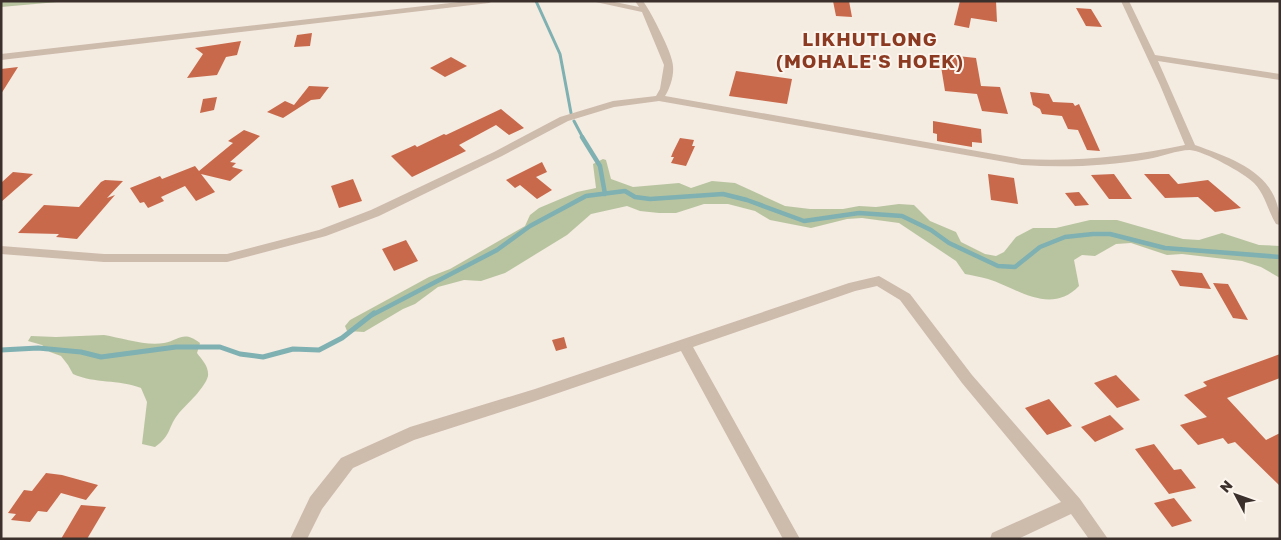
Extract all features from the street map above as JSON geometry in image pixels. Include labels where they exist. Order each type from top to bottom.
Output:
[{"type":"street","points":[[1,57],[289,26],[489,1]]},
{"type":"street","points":[[595,1],[642,6],[649,16],[669,65],[665,89],[658,98]]},
{"type":"street","points":[[1125,1],[1191,147]]},
{"type":"street","points":[[1151,58],[1280,77]]},
{"type":"street","points":[[1,250],[104,258],[227,258],[322,233],[375,213],[498,154],[564,119],[613,104],[658,98],[911,140],[1022,162],[1057,164],[1148,156],[1191,147],[1224,160],[1244,171],[1264,187],[1278,217]]},
{"type":"street","points":[[298,539],[316,503],[347,463],[410,434],[535,395],[854,286],[879,281],[905,297],[967,379],[1074,505],[1100,539]]},
{"type":"street","points":[[684,344],[792,539]]},
{"type":"street","points":[[998,539],[1074,505]]},
{"type":"green space","points":[[1,1],[69,1],[1,7]]},
{"type":"green space","points":[[603,159],[606,160],[611,179],[633,187],[679,183],[691,188],[712,181],[735,183],[785,206],[810,209],[843,209],[859,206],[876,207],[899,204],[914,205],[930,221],[956,232],[961,242],[985,254],[996,256],[1004,252],[1016,237],[1033,228],[1056,228],[1090,220],[1117,220],[1183,239],[1199,240],[1222,233],[1259,245],[1280,246],[1280,278],[1261,267],[1242,261],[1182,254],[1167,255],[1131,243],[1116,244],[1095,256],[1082,255],[1074,260],[1079,286],[1068,295],[1057,299],[1045,299],[1022,293],[988,279],[965,274],[956,261],[899,223],[862,218],[847,219],[811,228],[770,220],[755,211],[728,204],[704,204],[676,213],[640,211],[627,206],[591,214],[567,235],[505,273],[481,281],[464,280],[438,287],[415,304],[364,332],[347,331],[345,326],[350,320],[429,277],[450,269],[525,226],[530,215],[539,208],[577,192],[596,188],[593,164]]},
{"type":"green space","points":[[104,335],[141,343],[157,344],[185,336],[200,343],[197,353],[207,369],[208,376],[206,381],[200,391],[179,413],[167,434],[155,447],[142,444],[147,402],[141,388],[73,374],[61,356],[50,352],[42,345],[28,341],[31,336]]},
{"type":"building","points":[[833,1],[849,1],[852,17],[836,16]]},
{"type":"building","points":[[960,1],[996,1],[997,22],[971,18],[969,28],[954,25]]},
{"type":"building","points":[[1076,8],[1091,9],[1102,27],[1086,26]]},
{"type":"building","points":[[312,33],[310,46],[294,47],[297,35]]},
{"type":"building","points":[[241,41],[237,55],[226,57],[217,75],[187,78],[203,54],[195,48]]},
{"type":"building","points":[[939,54],[976,58],[981,86],[1000,87],[1008,114],[982,111],[977,94],[945,91]]},
{"type":"building","points":[[451,57],[467,66],[445,77],[430,68]]},
{"type":"building","points":[[18,67],[1,94],[1,69]]},
{"type":"building","points":[[736,71],[792,79],[787,104],[729,96]]},
{"type":"building","points":[[309,86],[329,87],[320,99],[311,100],[283,118],[267,112],[285,101],[294,105]]},
{"type":"building","points":[[1030,92],[1049,94],[1053,102],[1073,103],[1075,106],[1079,104],[1100,151],[1087,150],[1078,130],[1068,129],[1062,116],[1042,114],[1040,109],[1033,105]]},
{"type":"building","points":[[217,97],[214,110],[200,113],[203,99]]},
{"type":"building","points":[[501,109],[524,128],[509,135],[496,125],[459,145],[466,151],[412,177],[391,156],[415,145],[417,147],[444,134],[446,135]]},
{"type":"building","points":[[933,121],[981,129],[982,143],[972,142],[972,147],[937,141],[937,134],[933,133]]},
{"type":"building","points":[[244,130],[260,136],[230,162],[236,163],[232,167],[243,170],[230,181],[201,174],[215,192],[196,201],[185,186],[161,197],[164,201],[148,208],[144,202],[140,203],[130,188],[160,176],[162,179],[195,166],[199,171],[233,143],[228,141]]},
{"type":"building","points":[[680,138],[694,140],[692,146],[695,146],[686,166],[671,163],[674,157],[671,157]]},
{"type":"building","points":[[542,162],[547,172],[536,177],[552,190],[537,199],[520,185],[515,188],[506,180]]},
{"type":"building","points":[[13,172],[33,174],[1,202],[1,183]]},
{"type":"building","points":[[988,174],[1014,178],[1018,204],[991,200]]},
{"type":"building","points":[[1114,174],[1132,199],[1109,199],[1091,175]]},
{"type":"building","points":[[1144,174],[1169,174],[1178,184],[1208,180],[1241,208],[1215,212],[1198,197],[1165,198]]},
{"type":"building","points":[[353,179],[362,201],[339,208],[331,186]]},
{"type":"building","points":[[105,180],[123,181],[107,198],[115,195],[77,239],[56,237],[59,234],[18,233],[44,205],[79,207]]},
{"type":"building","points":[[1079,192],[1089,205],[1075,206],[1065,193]]},
{"type":"building","points":[[406,240],[418,261],[394,271],[382,249]]},
{"type":"building","points":[[1171,270],[1202,273],[1211,289],[1180,286]]},
{"type":"building","points":[[1213,283],[1228,284],[1248,320],[1233,318]]},
{"type":"building","points":[[564,337],[567,348],[556,351],[552,340]]},
{"type":"building","points":[[1280,354],[1280,378],[1227,398],[1266,440],[1280,433],[1280,486],[1235,442],[1228,444],[1223,438],[1198,445],[1180,425],[1207,417],[1184,395],[1207,386],[1203,382]]},
{"type":"building","points":[[1116,375],[1140,400],[1117,408],[1094,383]]},
{"type":"building","points":[[1049,399],[1072,426],[1047,435],[1025,408]]},
{"type":"building","points":[[1110,415],[1124,429],[1095,442],[1081,427]]},
{"type":"building","points":[[1154,444],[1174,470],[1181,469],[1196,488],[1169,494],[1135,449]]},
{"type":"building","points":[[46,473],[62,475],[98,485],[86,500],[61,493],[47,512],[38,511],[30,522],[11,520],[16,514],[8,513],[24,490],[32,491]]},
{"type":"building","points":[[1174,498],[1192,521],[1172,527],[1154,503]]},
{"type":"building","points":[[81,505],[106,507],[87,539],[61,539]]},
{"type":"waterway","points":[[536,1],[560,54],[571,113]]},
{"type":"waterway","points":[[574,121],[583,138]]},
{"type":"waterway","points":[[582,137],[600,166],[605,194]]},
{"type":"waterway","points":[[605,194],[625,191],[635,197],[650,199],[723,194],[747,200],[804,221],[859,213],[902,216],[931,230],[949,243],[998,266],[1015,267],[1040,247],[1065,237],[1093,234],[1110,234],[1165,248],[1280,257]]},
{"type":"waterway","points":[[372,315],[497,250],[530,226],[586,196],[605,194]]},
{"type":"waterway","points":[[1,350],[38,348],[81,352],[101,357],[176,347],[220,347],[240,354],[263,357],[293,349],[319,350],[342,338],[374,313]]},
{"type":"district","name":"LIKHUTLONG (MOHALE'S HOEK)","points":[[870,50]]}]
